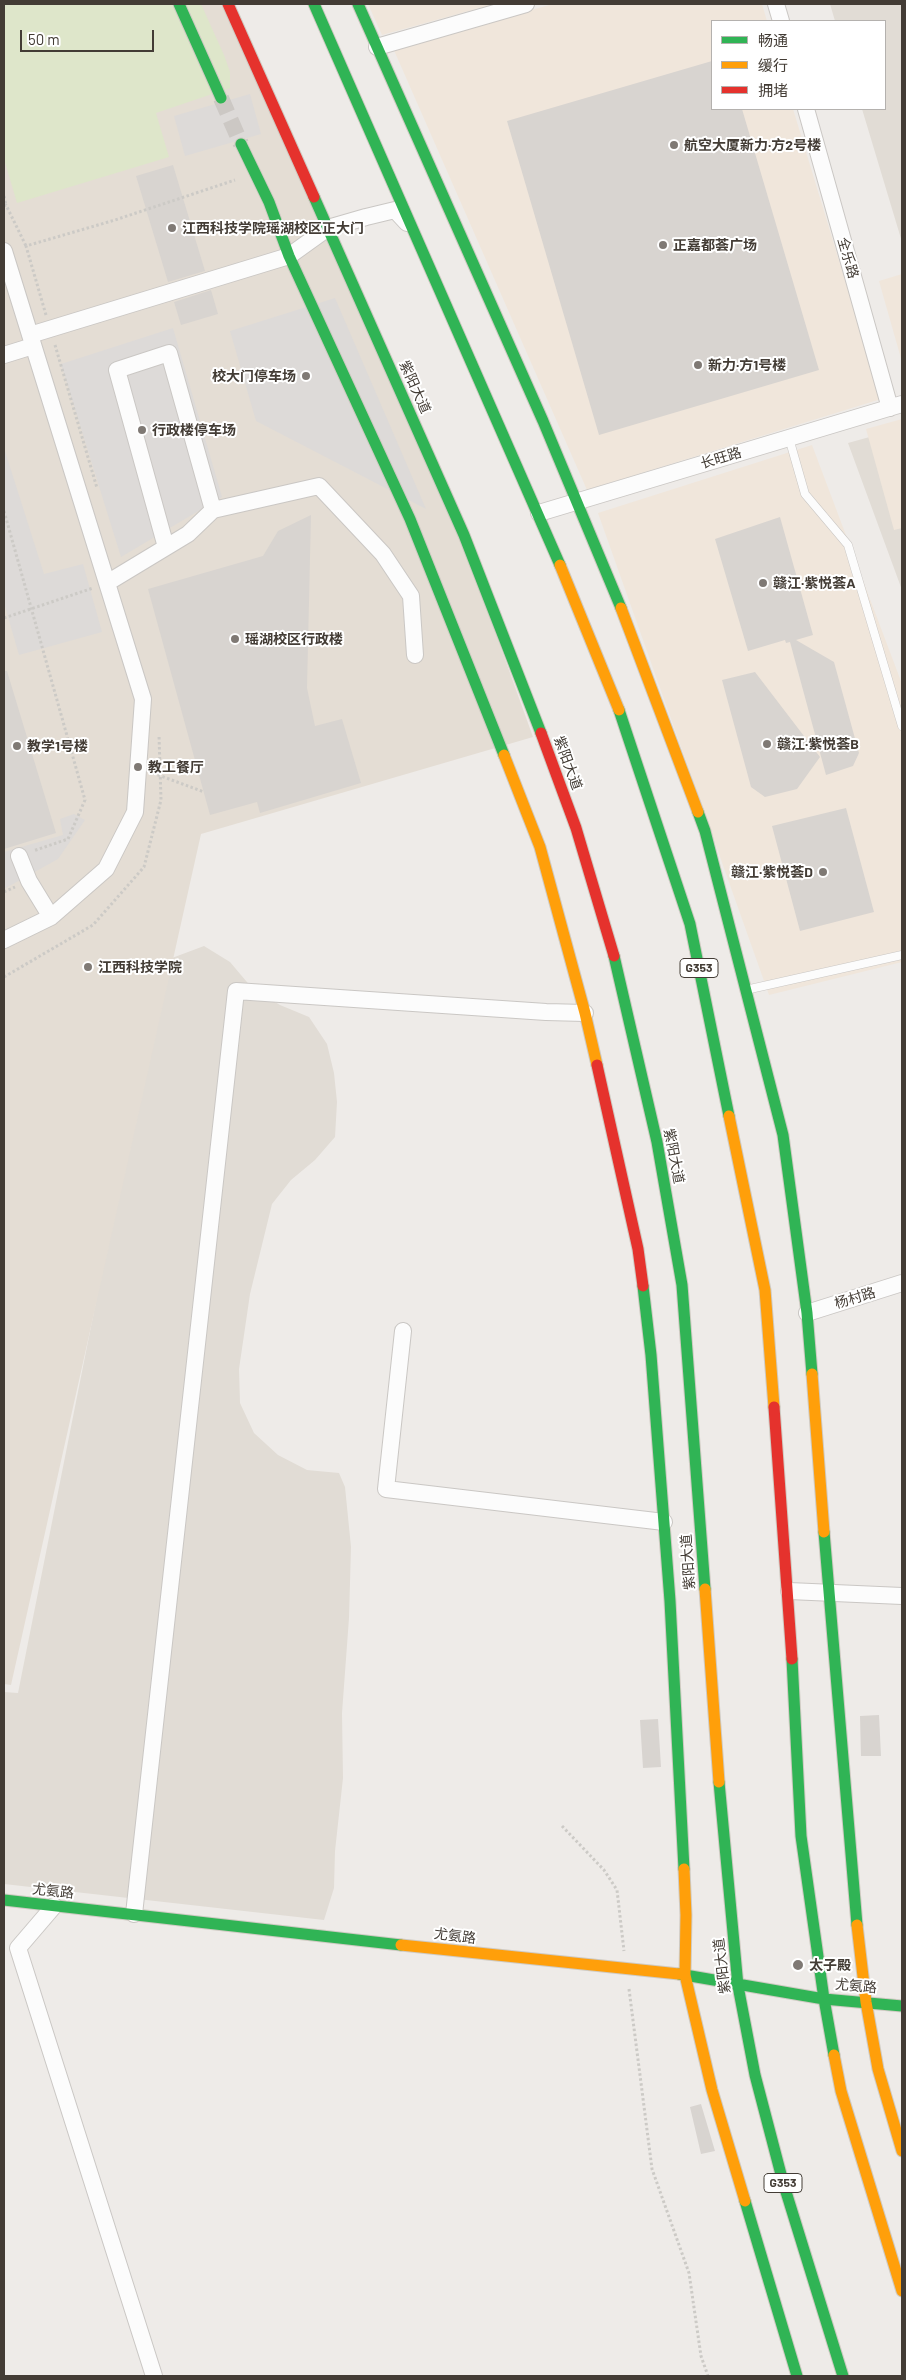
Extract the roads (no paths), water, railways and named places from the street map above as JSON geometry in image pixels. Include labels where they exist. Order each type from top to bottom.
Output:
[{"type":"main road","points":[[179,4],[221,98]]},
{"type":"main road","name":"紫阳大道","points":[[228,4],[464,535],[576,828],[618,970],[656,1142],[682,1285],[722,1823],[738,1986],[755,2075],[782,2182],[843,2376]]},
{"type":"main road","name":"G353","points":[[314,4],[540,513],[615,699],[690,924],[765,1290],[789,1591],[802,1836],[824,1998],[841,2091],[902,2291]]},
{"type":"main road","points":[[358,4],[632,631],[705,831],[783,1135],[807,1313],[851,1866],[866,2002],[878,2070],[902,2151]]},
{"type":"main road","points":[[241,144],[269,202],[289,256],[410,519],[540,847],[585,1013],[638,1249],[651,1355],[670,1601],[686,1915],[685,1975],[712,2090],[797,2376]]},
{"type":"main road","name":"尤氨路","points":[[4,1900],[685,1975],[738,1986],[824,1998],[902,2006]]},
{"type":"street","points":[[377,46],[526,4]]},
{"type":"street","points":[[776,4],[781,20]]},
{"type":"street","name":"全乐路","points":[[806,110],[896,406]]},
{"type":"street","points":[[4,355],[32,341],[289,256],[328,228],[395,210],[414,230]]},
{"type":"street","points":[[4,250],[143,699],[135,812],[106,869],[51,918],[4,940]]},
{"type":"street","points":[[166,547],[117,370],[169,353],[213,510]]},
{"type":"street","name":"长旺路","points":[[540,513],[896,406]]},
{"type":"street","points":[[107,583],[188,534],[213,510],[319,486],[383,554],[411,596],[415,655]]},
{"type":"street","points":[[19,856],[29,881],[51,918]]},
{"type":"street","points":[[134,1914],[236,991],[585,1013]]},
{"type":"street","name":"杨村路","points":[[807,1313],[902,1283]]},
{"type":"street","points":[[403,1331],[386,1489],[664,1522]]},
{"type":"street","points":[[789,1591],[902,1596]]},
{"type":"street","points":[[54,1906],[18,1948],[154,2376]]},
{"type":"lane","points":[[789,438],[805,494],[848,545],[902,726]]},
{"type":"lane","points":[[746,990],[902,955]]},
{"type":"tunnel","points":[[221,98],[241,144]]},
{"type":"place","name":"航空大厦新力·方2号楼","points":[[674,145]]},
{"type":"place","name":"江西科技学院瑶湖校区正大门","points":[[172,228]]},
{"type":"place","name":"正嘉都荟广场","points":[[663,245]]},
{"type":"place","name":"新力·方1号楼","points":[[698,365]]},
{"type":"place","name":"校大门停车场","points":[[306,376]]},
{"type":"place","name":"行政楼停车场","points":[[142,430]]},
{"type":"place","name":"赣江·紫悦荟A","points":[[763,583]]},
{"type":"place","name":"瑶湖校区行政楼","points":[[235,639]]},
{"type":"place","name":"赣江·紫悦荟B","points":[[767,744]]},
{"type":"place","name":"教学1号楼","points":[[17,746]]},
{"type":"place","name":"教工餐厅","points":[[138,767]]},
{"type":"place","name":"赣江·紫悦荟D","points":[[823,872]]},
{"type":"place","name":"江西科技学院","points":[[88,967]]},
{"type":"place","name":"太子殿","points":[[798,1965]]}]
